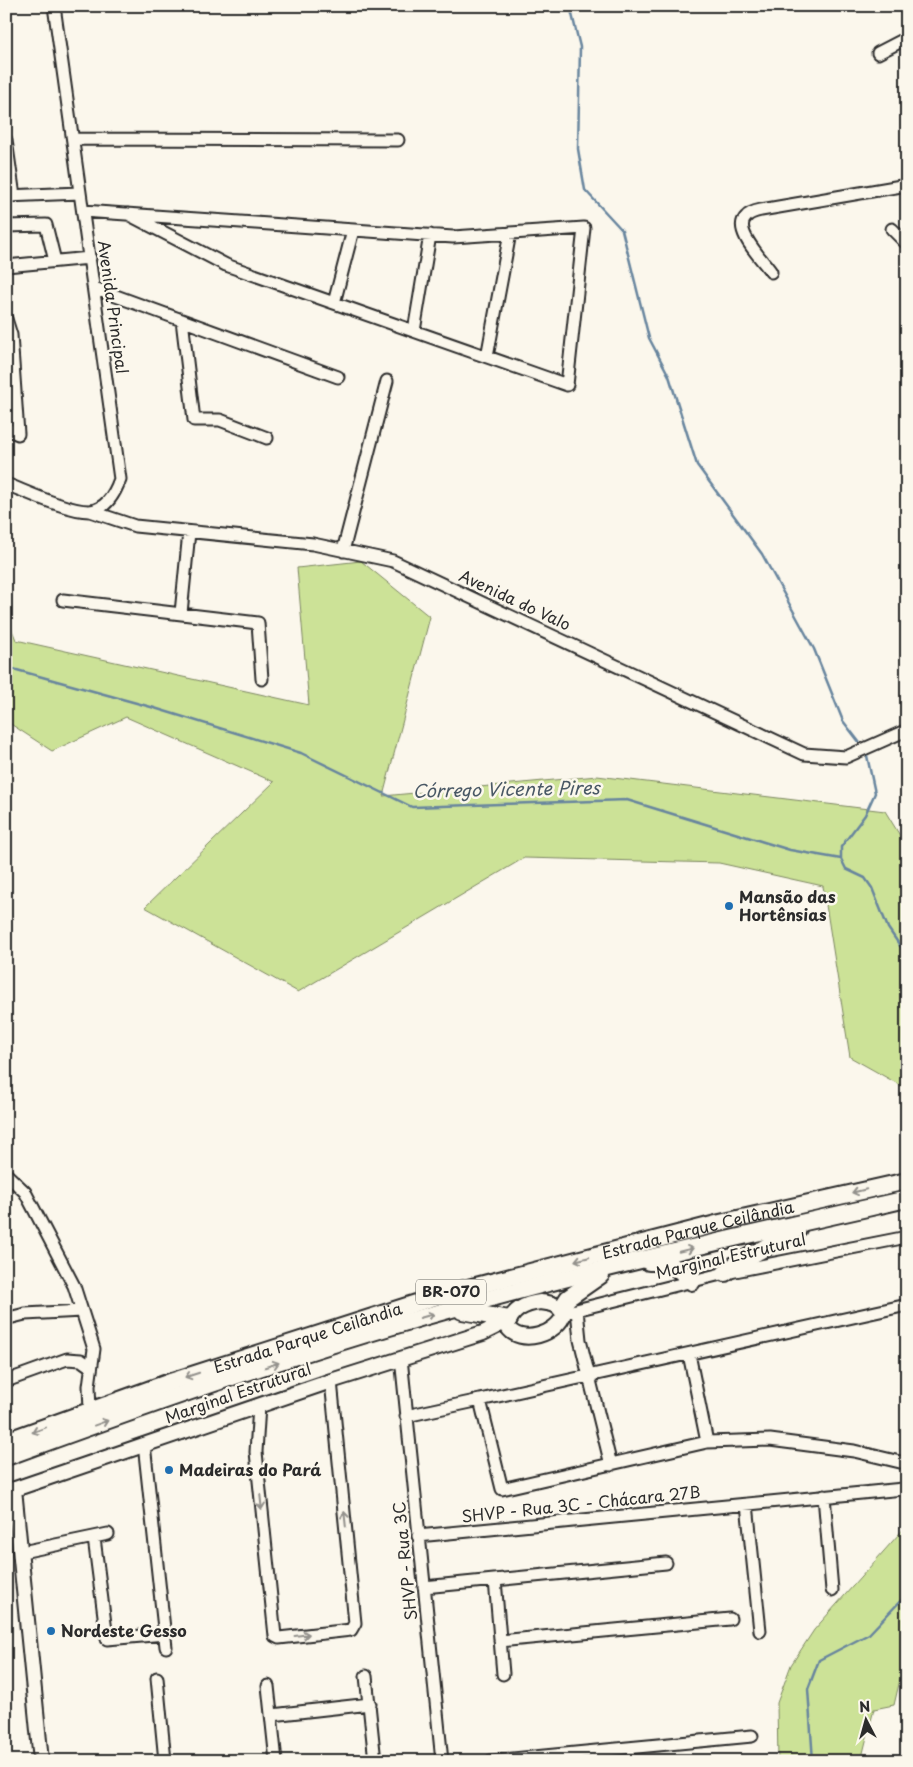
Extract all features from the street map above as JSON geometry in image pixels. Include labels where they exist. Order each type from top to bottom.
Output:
[{"type":"highway","name":"Estrada Parque Ceilândia","points":[[6,1441],[173,1381],[441,1295],[720,1224],[907,1181]]},
{"type":"highway","name":"Estrada Parque Ceilândia","points":[[6,1457],[178,1394],[447,1311],[623,1265],[907,1199]]},
{"type":"highway","points":[[725,1273],[736,1264],[814,1220]]},
{"type":"highway","points":[[568,1311],[568,1298],[579,1289],[623,1265],[660,1261],[679,1267],[692,1282]]},
{"type":"highway","points":[[447,1311],[486,1314],[510,1323]]},
{"type":"main road","points":[[510,1323],[520,1308],[531,1303],[551,1303],[568,1311]]},
{"type":"main road","name":"Marginal Estrutural","points":[[10,1491],[144,1444],[259,1412],[331,1380],[510,1323],[522,1336],[539,1335],[558,1326],[568,1311]]},
{"type":"main road","points":[[10,1491],[22,1560],[42,1761]]},
{"type":"street","name":"Avenida Principal","points":[[54,6],[120,479],[116,492],[108,503],[90,511]]},
{"type":"street","points":[[878,53],[907,38]]},
{"type":"street","points":[[73,139],[398,140]]},
{"type":"street","points":[[6,140],[10,196],[80,193]]},
{"type":"street","points":[[771,272],[744,236],[742,223],[746,216],[761,210],[907,185]]},
{"type":"street","points":[[83,211],[128,214],[353,230],[430,235],[452,237],[584,228],[567,385],[226,265],[128,214]]},
{"type":"street","points":[[6,226],[46,225],[55,261]]},
{"type":"street","points":[[892,229],[907,244]]},
{"type":"street","points":[[334,303],[353,230]]},
{"type":"street","points":[[487,357],[510,233]]},
{"type":"street","points":[[414,331],[430,235]]},
{"type":"street","points":[[6,266],[90,258]]},
{"type":"street","points":[[94,288],[338,377]]},
{"type":"street","points":[[6,319],[18,434],[6,429]]},
{"type":"street","points":[[182,320],[194,420],[220,420],[267,438]]},
{"type":"street","points":[[343,551],[387,381]]},
{"type":"street","points":[[6,484],[58,504],[90,511]]},
{"type":"street","name":"Avenida do Valo","points":[[90,511],[135,526],[313,544],[393,561],[804,754],[846,757],[907,730]]},
{"type":"street","points":[[180,612],[189,532]]},
{"type":"street","points":[[63,600],[180,612],[258,623],[262,679]]},
{"type":"street","points":[[6,1174],[25,1192],[74,1286],[94,1348],[89,1386],[90,1411]]},
{"type":"street","name":"Marginal Estrutural","points":[[568,1311],[725,1273],[907,1237]]},
{"type":"street","points":[[406,1416],[588,1378],[907,1304]]},
{"type":"street","points":[[9,1318],[25,1314],[82,1311]]},
{"type":"street","points":[[568,1311],[574,1334],[580,1340],[611,1464]]},
{"type":"street","points":[[689,1354],[707,1442]]},
{"type":"street","name":"SHVP - Rua 3C","points":[[401,1358],[442,1761]]},
{"type":"street","points":[[6,1381],[67,1359],[81,1360],[92,1367]]},
{"type":"street","points":[[259,1412],[256,1452],[275,1636],[280,1638],[351,1630],[355,1623],[331,1380]]},
{"type":"street","points":[[480,1400],[502,1489],[707,1442],[770,1440],[854,1451],[900,1462],[907,1461]]},
{"type":"street","points":[[144,1444],[166,1648]]},
{"type":"street","name":"SHVP - Rua 3C - Chácara 27B","points":[[418,1536],[903,1489]]},
{"type":"street","points":[[824,1496],[832,1590]]},
{"type":"street","points":[[747,1504],[760,1631]]},
{"type":"street","points":[[22,1560],[108,1534]]},
{"type":"street","points":[[94,1538],[107,1639],[165,1634]]},
{"type":"street","points":[[424,1587],[666,1563]]},
{"type":"street","points":[[494,1580],[504,1674]]},
{"type":"street","points":[[500,1641],[730,1619]]},
{"type":"street","points":[[366,1676],[375,1761]]},
{"type":"street","points":[[157,1678],[164,1761]]},
{"type":"street","points":[[268,1686],[276,1761]]},
{"type":"street","points":[[272,1715],[370,1704]]},
{"type":"street","points":[[491,1761],[752,1736]]},
{"type":"green space","points":[[361,561],[430,617],[383,796],[597,776],[885,811],[907,847],[907,1089],[850,1057],[823,886],[719,863],[524,858],[298,992],[145,907],[274,782],[126,717],[52,751],[6,721],[6,615],[16,640],[309,705],[297,568]]},
{"type":"green space","points":[[907,1525],[907,1650],[894,1705],[874,1709],[861,1761],[778,1761],[777,1703],[791,1665],[814,1630]]},
{"type":"waterway","points":[[570,6],[580,47],[578,149],[585,190],[622,230],[649,338],[669,376],[697,465],[762,554],[814,649],[843,721],[863,747]]},
{"type":"waterway","name":"Córrego Vicente Pires","points":[[6,667],[151,707],[301,753],[412,807],[627,800],[790,850],[841,859]]},
{"type":"waterway","name":"Córrego Vicente Pires","points":[[866,751],[875,793],[865,815],[841,847],[841,859],[846,869],[865,878],[872,888],[888,928],[907,956]]},
{"type":"waterway","name":"Córrego Vicente Pires","points":[[813,1761],[808,1689],[819,1660],[869,1634],[907,1594]]},
{"type":"place","name":"Mansão das Hortênsias","points":[[729,906]]},
{"type":"place","name":"Madeiras do Pará","points":[[169,1470]]},
{"type":"place","name":"Nordeste Gesso","points":[[51,1631]]}]
